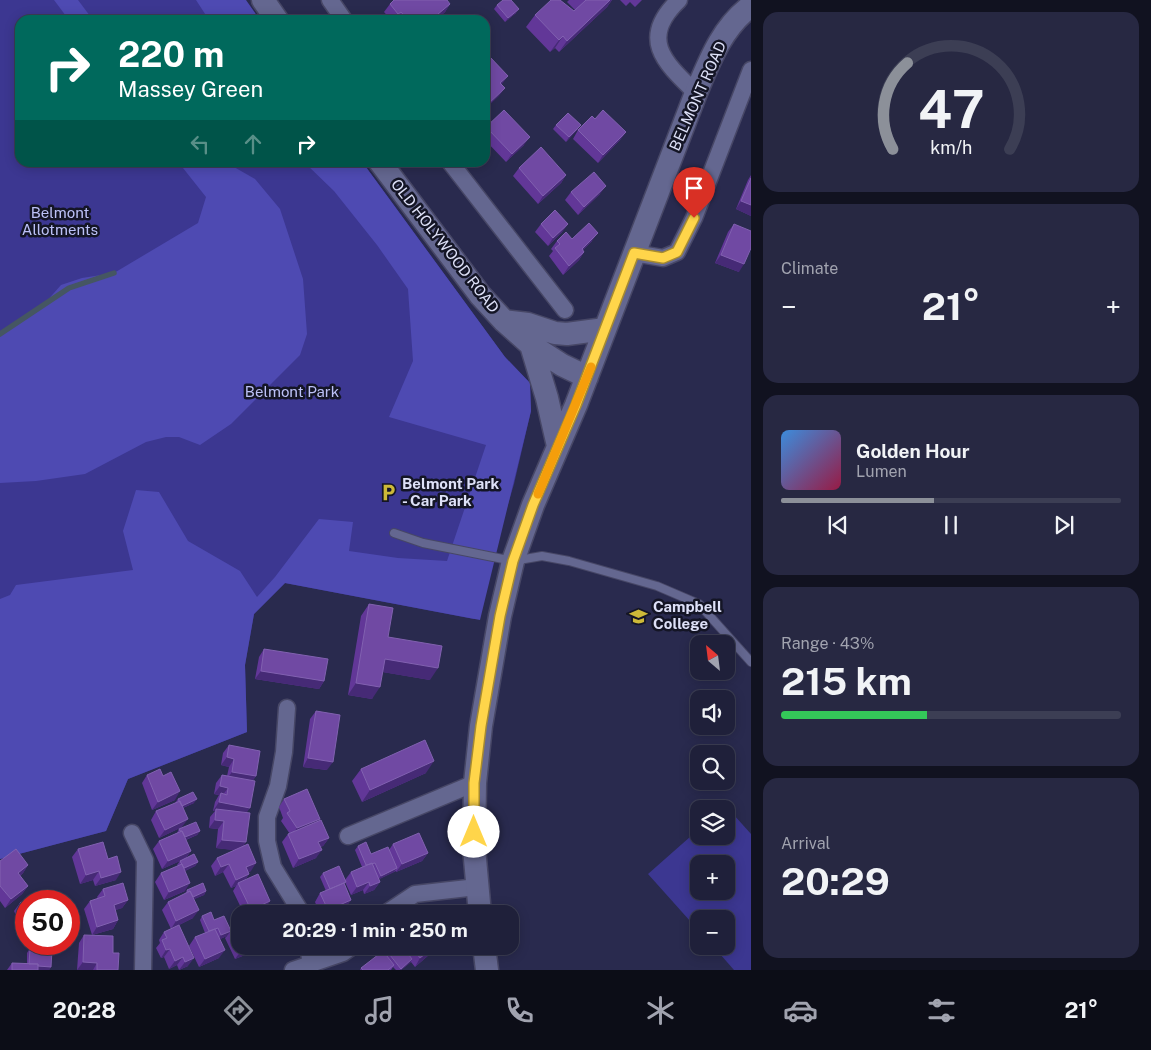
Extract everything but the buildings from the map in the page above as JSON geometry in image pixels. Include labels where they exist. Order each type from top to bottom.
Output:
[{"type":"main road","points":[[262,0],[273,15]]},
{"type":"main road","name":"BELMONT ROAD","points":[[479,905],[474,783],[481,726],[499,624],[513,561],[533,505],[587,377],[696,93],[711,58],[727,30],[744,7]]},
{"type":"main road","name":"OLD HOLYWOOD ROAD","points":[[384,167],[480,295],[504,322],[531,345],[562,365],[587,377]]},
{"type":"main road","points":[[504,322],[528,324],[555,333],[566,334],[605,329]]},
{"type":"main road","points":[[531,345],[547,398],[558,446]]},
{"type":"main road","points":[[485,955],[487,970]]},
{"type":"street","points":[[330,0],[340,15]]},
{"type":"street","points":[[679,0],[663,19],[659,31],[659,49],[668,65],[696,93]]},
{"type":"street","points":[[634,253],[663,258],[677,252],[694,218],[751,70]]},
{"type":"street","points":[[454,167],[565,310]]},
{"type":"street","points":[[287,708],[284,752],[278,786],[267,817],[267,841],[273,867],[296,905]]},
{"type":"street","points":[[348,836],[474,783]]},
{"type":"street","points":[[132,834],[145,860],[143,970]]},
{"type":"street","points":[[398,905],[415,894],[477,887]]},
{"type":"street","points":[[309,955],[311,965]]},
{"type":"street","points":[[293,970],[338,955]]},
{"type":"lane","points":[[394,533],[423,543],[513,561],[542,556],[568,561],[666,590],[699,604],[751,662]]},
{"type":"green space","name":"Belmont Park","points":[[0,0],[245,0],[256,15],[15,15],[15,167],[366,167],[505,357],[530,383],[531,411],[514,484],[474,619],[285,583],[254,614],[245,665],[247,732],[128,779],[106,831],[0,859]]},
{"type":"green space","points":[[735,816],[751,834],[751,970],[734,970],[721,955],[735,955],[735,910],[690,910],[690,921],[648,874],[690,837],[690,845],[735,845]]},
{"type":"shaded area","points":[[54,0],[78,0],[89,15],[65,15]]},
{"type":"shaded area","points":[[196,0],[246,0],[256,15],[206,15]]},
{"type":"shaded area","points":[[182,167],[234,167],[255,179],[280,209],[303,279],[307,334],[300,355],[231,424],[200,445],[179,437],[166,437],[146,442],[85,474],[36,481],[0,483],[0,336],[38,311],[61,285],[82,278],[114,273],[198,223],[206,197]]},
{"type":"shaded area","points":[[309,167],[366,167],[505,357],[530,383],[531,411],[480,620],[285,583],[254,614],[245,665],[247,732],[128,779],[106,831],[0,859],[0,599],[10,595],[16,585],[133,570],[123,531],[136,490],[159,492],[188,541],[240,571],[257,597],[275,577],[319,519],[353,522],[349,551],[398,558],[447,561],[486,445],[389,417],[413,361],[408,289],[377,245],[334,191]]},
{"type":"waterway","points":[[0,334],[69,288],[114,273]]},
{"type":"slow traffic","points":[[538,494],[591,367]]},
{"type":"place","name":"Belmont Park - Car Park","points":[[388,493]]},
{"type":"place","name":"Campbell College","points":[[639,616]]},
{"type":"route","points":[[474,832],[474,783],[481,726],[500,616],[513,561],[533,505],[576,405],[634,253],[663,258],[677,252],[694,218]]},
{"type":"park label","name":"Belmont Allotments","points":[[60,222]]}]
